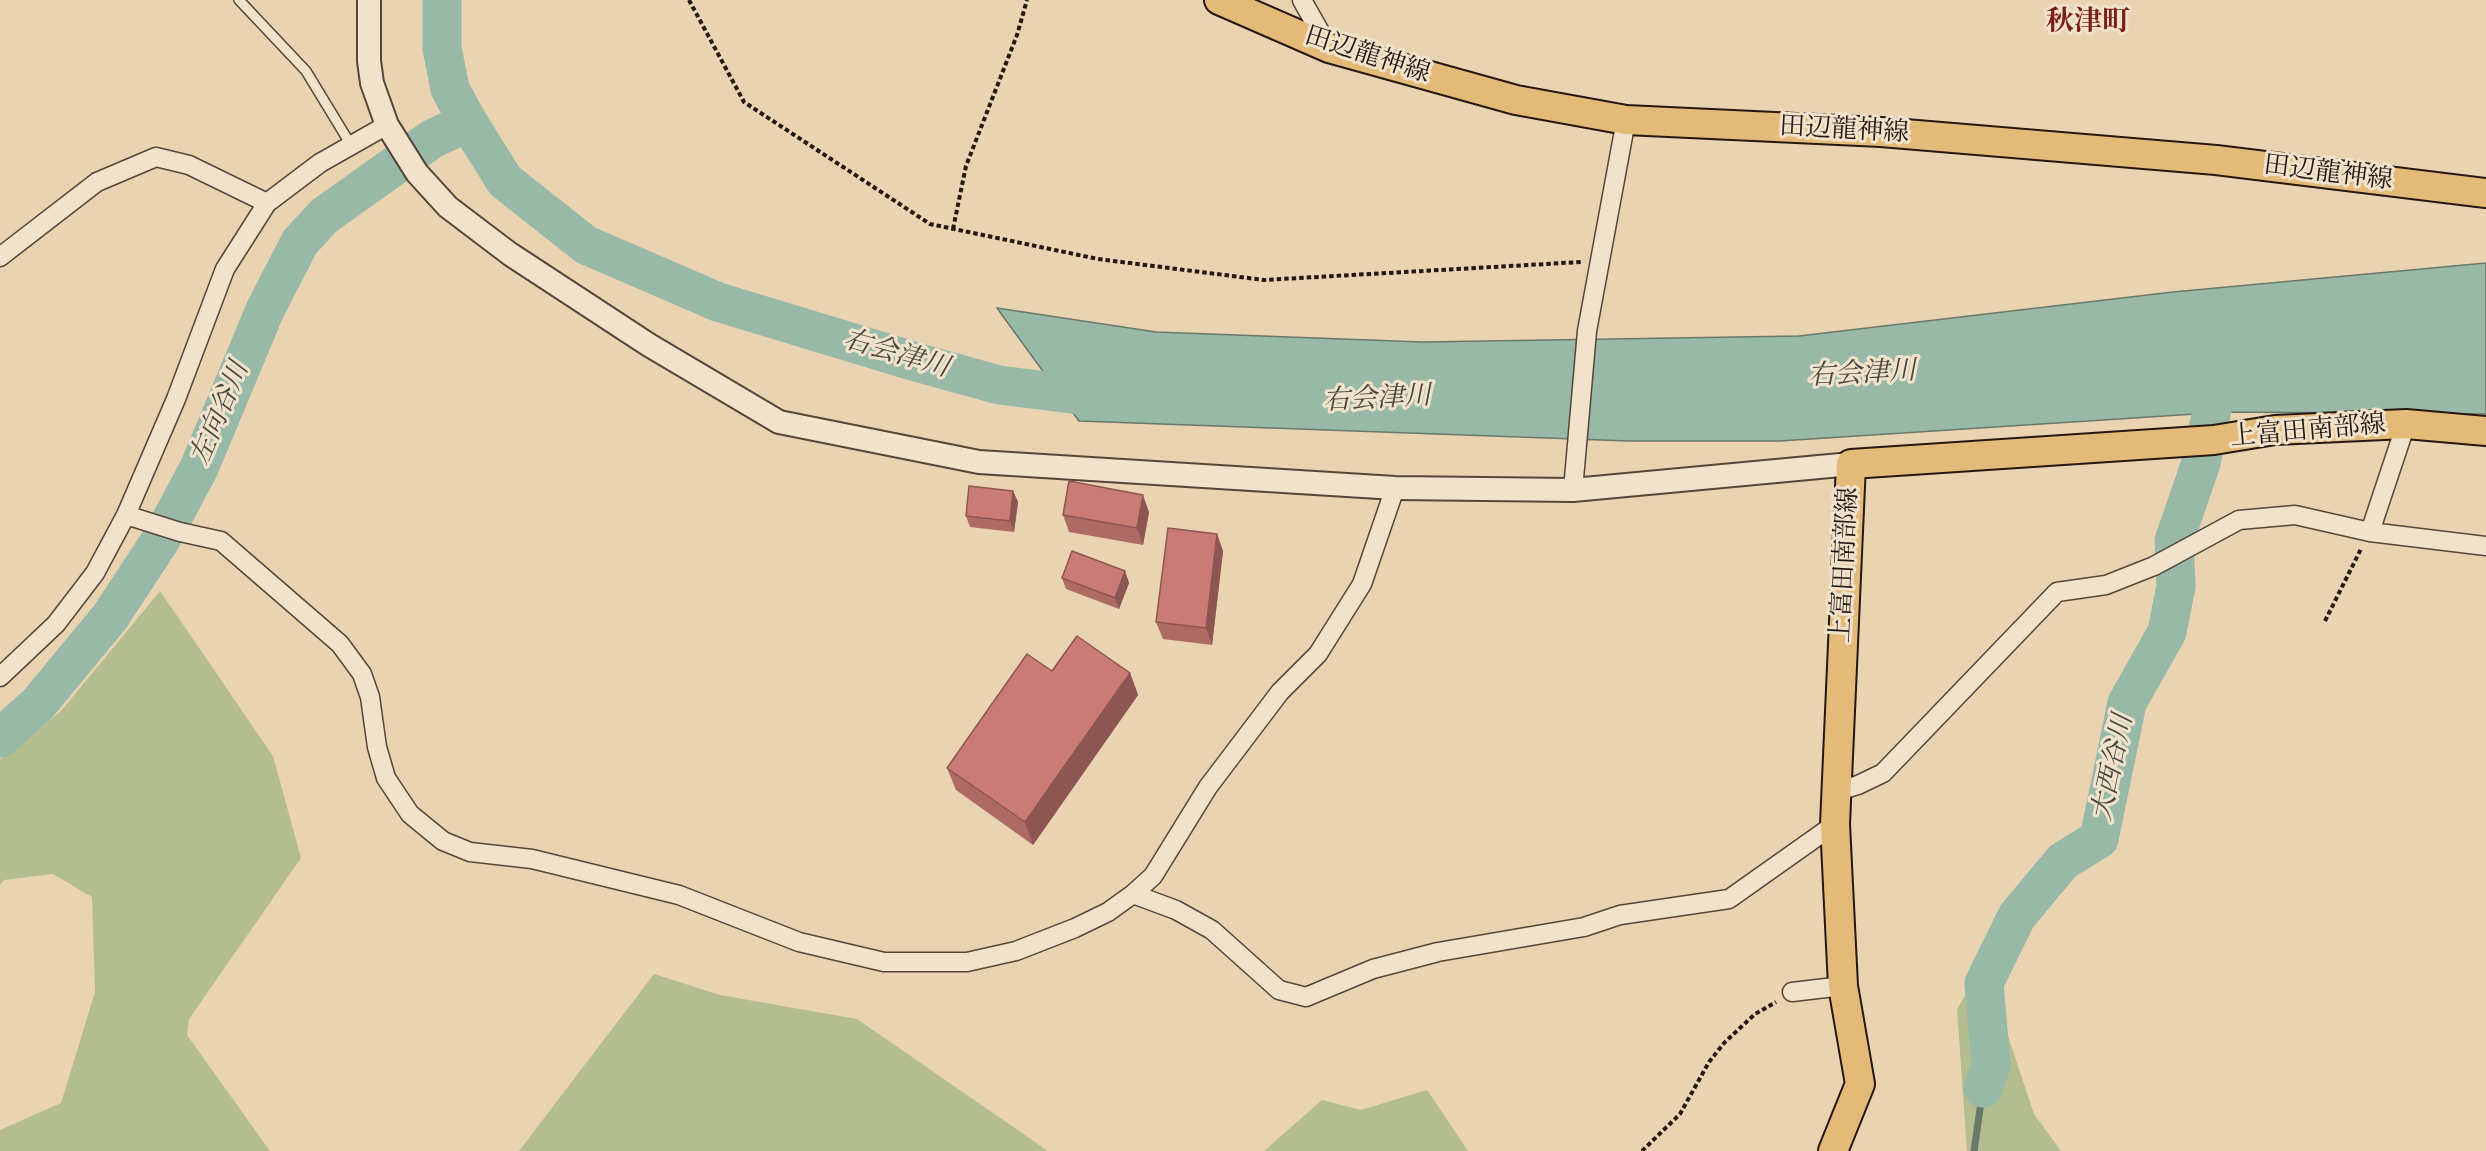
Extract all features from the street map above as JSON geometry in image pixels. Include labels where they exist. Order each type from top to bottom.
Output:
[{"type":"main road","name":"田辺龍神線","points":[[1219,0],[1329,48],[1516,100],[1626,120],[1881,132],[2205,159],[2486,193]]},
{"type":"main road","name":"上富田南部線","points":[[1833,1151],[1860,1084],[1843,986],[1835,824],[1851,464],[2207,440],[2275,430],[2406,424],[2486,431]]},
{"type":"street","points":[[369,0],[369,61],[372,83],[391,130],[417,173],[448,207],[510,254],[649,345],[778,422],[979,462],[1395,488],[1573,490],[1851,464]]},
{"type":"street","points":[[1302,0],[1329,48]]},
{"type":"street","points":[[1573,490],[1587,331],[1626,120]]},
{"type":"street","points":[[0,676],[56,624],[95,573],[126,515],[176,399],[225,269],[267,203],[320,163],[351,146],[391,130]]},
{"type":"street","points":[[0,257],[97,182],[156,158],[189,165],[267,203]]},
{"type":"street","points":[[2370,532],[2406,424]]},
{"type":"street","points":[[126,515],[180,532],[220,541],[340,644],[362,674],[370,697],[377,747],[386,778],[410,814],[443,841],[470,852],[532,859],[679,895],[799,942],[884,962],[968,962],[1016,951],[1075,928],[1133,894],[1153,876],[1208,787],[1280,692],[1318,654],[1362,585],[1395,488]]},
{"type":"street","points":[[1835,792],[1858,785],[1883,773],[2057,592],[2116,581],[2154,566],[2239,520],[2295,515],[2370,532],[2486,546]]},
{"type":"street","points":[[1133,894],[1176,910],[1212,930],[1279,990],[1306,997],[1373,969],[1438,952],[1584,927],[1620,915],[1729,899],[1835,824]]},
{"type":"street","points":[[1792,992],[1843,986]]},
{"type":"lane","points":[[239,0],[306,71],[351,146]]},
{"type":"path","points":[[689,0],[744,102],[930,224],[1098,259],[1264,280],[1600,261]]},
{"type":"path","points":[[953,229],[966,166],[1017,35],[1027,0]]},
{"type":"path","points":[[2325,621],[2370,532]]},
{"type":"path","points":[[1642,1151],[1680,1114],[1709,1062],[1725,1042],[1755,1014],[1792,992]]},
{"type":"shaded area","points":[[160,591],[273,756],[301,858],[189,1019],[187,1035],[270,1151],[0,1151],[0,1130],[61,1103],[95,992],[92,897],[53,874],[4,880],[0,885],[0,759],[61,711]]},
{"type":"shaded area","points":[[1984,964],[2034,1114],[2061,1151],[1967,1151],[1957,1009]]},
{"type":"shaded area","points":[[654,974],[720,995],[857,1019],[1048,1151],[519,1151]]},
{"type":"shaded area","points":[[1427,1090],[1468,1151],[1264,1151],[1322,1100],[1361,1110]]},
{"type":"water","points":[[2486,263],[2486,414],[2226,412],[1780,441],[1629,441],[1079,421],[997,308],[1156,332],[1422,342],[1799,336],[2173,292]]},
{"type":"building","points":[[1069,481],[1143,495],[1137,528],[1063,515]]},
{"type":"building","points":[[969,486],[1013,491],[1010,521],[966,516]]},
{"type":"building","points":[[1168,528],[1217,534],[1206,628],[1156,622]]},
{"type":"building","points":[[1072,551],[1125,571],[1115,598],[1062,578]]},
{"type":"building","points":[[1077,636],[1130,673],[1025,822],[947,768],[1027,654],[1052,671]]},
{"type":"waterway","name":"右会津川","points":[[442,0],[442,48],[450,89],[468,122],[505,181],[586,245],[718,302],[916,362],[999,385],[1111,399]]},
{"type":"waterway","name":"左向谷川","points":[[0,738],[38,704],[110,617],[160,541],[199,468],[265,310],[300,242],[324,216],[432,139],[468,122]]},
{"type":"waterway","name":"大西谷川","points":[[1983,1088],[1991,1065],[1984,983],[2017,916],[2063,861],[2099,839],[2127,703],[2167,632],[2176,586],[2174,541],[2201,463],[2222,362]]},
{"type":"waterway","name":"大西谷川","points":[[1974,1151],[1983,1088]]},
{"type":"district","name":"秋津町","points":[[2088,24]]}]
